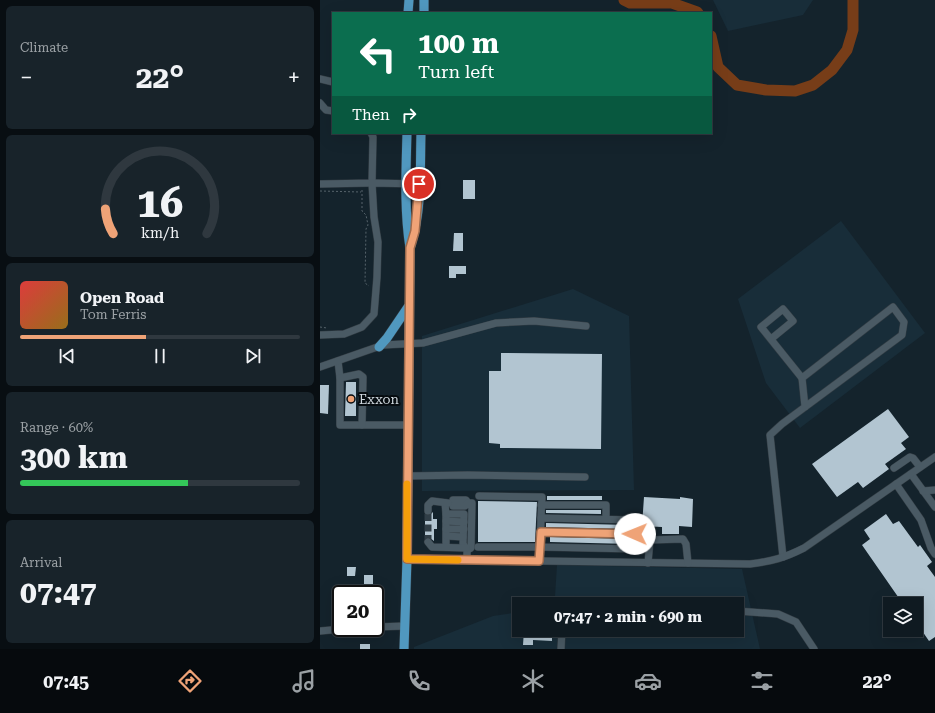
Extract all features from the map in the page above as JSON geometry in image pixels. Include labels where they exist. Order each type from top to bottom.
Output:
[{"type":"main road","points":[[408,0],[408,12]]},
{"type":"main road","points":[[424,0],[424,12]]},
{"type":"main road","points":[[404,649],[407,559],[410,248],[406,229],[407,134]]},
{"type":"main road","points":[[410,248],[415,231],[421,134]]},
{"type":"main road","points":[[379,347],[409,306]]},
{"type":"street","points":[[320,79],[332,82]]},
{"type":"street","points":[[320,103],[326,110],[332,111]]},
{"type":"street","points":[[320,335],[344,334],[362,328],[374,314],[378,277],[378,242],[374,217],[372,182],[372,134]]},
{"type":"street","points":[[320,184],[372,182],[419,184]]},
{"type":"street","points":[[783,557],[770,435],[782,424],[902,335],[904,322],[893,307],[802,378]]},
{"type":"street","points":[[320,367],[379,347],[395,344],[423,343],[496,323],[534,321],[586,326]]},
{"type":"street","points":[[771,339],[802,378],[805,407]]},
{"type":"street","points":[[338,362],[340,378],[340,425],[408,425]]},
{"type":"street","points":[[340,378],[359,374],[363,377],[362,425]]},
{"type":"street","points":[[894,468],[910,457],[913,458],[920,467]]},
{"type":"street","points":[[407,559],[750,564],[771,562],[804,548],[935,457]]},
{"type":"street","points":[[911,474],[935,507]]},
{"type":"street","points":[[407,476],[468,475],[585,478]]},
{"type":"street","points":[[896,484],[921,520],[931,548],[935,554]]},
{"type":"street","points":[[923,491],[935,490]]},
{"type":"street","points":[[479,496],[542,497],[539,561]]},
{"type":"street","points":[[428,511],[428,505],[432,501],[465,506],[468,503],[472,503],[471,548],[466,549]]},
{"type":"street","points":[[449,504],[464,514],[463,544],[466,549],[467,560]]},
{"type":"street","points":[[446,533],[449,504]]},
{"type":"street","points":[[541,505],[606,505],[606,519]]},
{"type":"street","points":[[478,547],[635,550],[635,520],[541,518]]},
{"type":"street","points":[[428,542],[432,547],[446,533],[464,531]]},
{"type":"street","points":[[446,533],[464,531]]},
{"type":"street","points":[[541,532],[635,534]]},
{"type":"street","points":[[446,533],[466,549]]},
{"type":"street","points":[[648,563],[650,540],[683,539],[686,544],[688,563]]},
{"type":"street","points":[[744,612],[778,614],[796,622],[814,649]]},
{"type":"street","points":[[384,626],[405,626]]},
{"type":"street","points":[[320,631],[332,630]]},
{"type":"street","points":[[561,649],[562,637]]},
{"type":"path","points":[[361,187],[362,211],[366,215],[368,225],[366,229],[365,283],[369,286],[369,291]]},
{"type":"path","points":[[320,191],[362,192]]},
{"type":"path","points":[[320,327],[332,329]]},
{"type":"shaded area","points":[[713,0],[813,0],[803,15],[728,31]]},
{"type":"shaded area","points":[[841,221],[925,333],[800,428],[766,383],[738,299]]},
{"type":"shaded area","points":[[573,289],[629,316],[634,490],[422,491],[422,336]]},
{"type":"shaded area","points":[[557,565],[742,569],[760,649],[414,649],[414,647],[493,616],[512,613],[512,637],[744,637],[744,597],[554,597]]},
{"type":"building","points":[[463,180],[475,180],[475,199],[463,199]]},
{"type":"building","points":[[454,233],[463,233],[463,251],[453,251]]},
{"type":"building","points":[[449,266],[466,266],[466,274],[456,274],[456,278],[449,278]]},
{"type":"building","points":[[501,353],[602,354],[601,449],[500,448],[500,444],[489,443],[489,371],[501,371]]},
{"type":"building","name":"Exxon","points":[[346,382],[356,382],[356,416],[345,416]]},
{"type":"building","points":[[320,385],[329,385],[328,414],[320,413]]},
{"type":"building","points":[[888,409],[909,437],[901,443],[906,449],[885,464],[889,469],[863,488],[858,482],[837,497],[812,464]]},
{"type":"building","points":[[547,496],[602,496],[602,500],[547,500]]},
{"type":"building","points":[[644,497],[680,499],[680,497],[693,499],[692,527],[679,526],[679,534],[662,534],[662,527],[642,526]]},
{"type":"building","points":[[478,501],[537,502],[535,542],[478,542]]},
{"type":"building","points":[[546,510],[601,510],[601,514],[546,513]]},
{"type":"building","points":[[433,512],[433,519],[437,519],[437,529],[434,529],[434,541],[430,538],[425,538],[425,515],[430,515]]},
{"type":"building","points":[[886,514],[893,524],[899,521],[918,547],[920,545],[932,562],[927,566],[935,577],[935,637],[929,641],[923,632],[923,597],[898,597],[862,545],[870,539],[864,530]]},
{"type":"building","points":[[546,523],[630,525],[630,529],[546,527]]},
{"type":"building","points":[[550,537],[630,539],[630,544],[550,542]]},
{"type":"building","points":[[347,567],[356,567],[355,576],[347,576]]},
{"type":"building","points":[[364,575],[373,575],[373,584],[364,584]]},
{"type":"building","points":[[524,637],[552,637],[552,641],[533,640],[533,645],[523,645]]},
{"type":"building","points":[[360,644],[370,644],[370,649],[360,649]]},
{"type":"waterway","points":[[624,0],[630,3],[672,3],[697,12]]},
{"type":"waterway","points":[[712,40],[718,67],[737,85],[766,90],[795,91],[813,85],[832,70],[847,50],[853,30],[853,0]]},
{"type":"tunnel","points":[[428,511],[428,542]]},
{"type":"slow traffic","points":[[407,484],[407,559],[458,560]]},
{"type":"place","name":"Exxon","points":[[351,399]]},
{"type":"route","points":[[419,184],[415,231],[410,248],[407,559],[539,561],[541,532],[635,534]]}]
